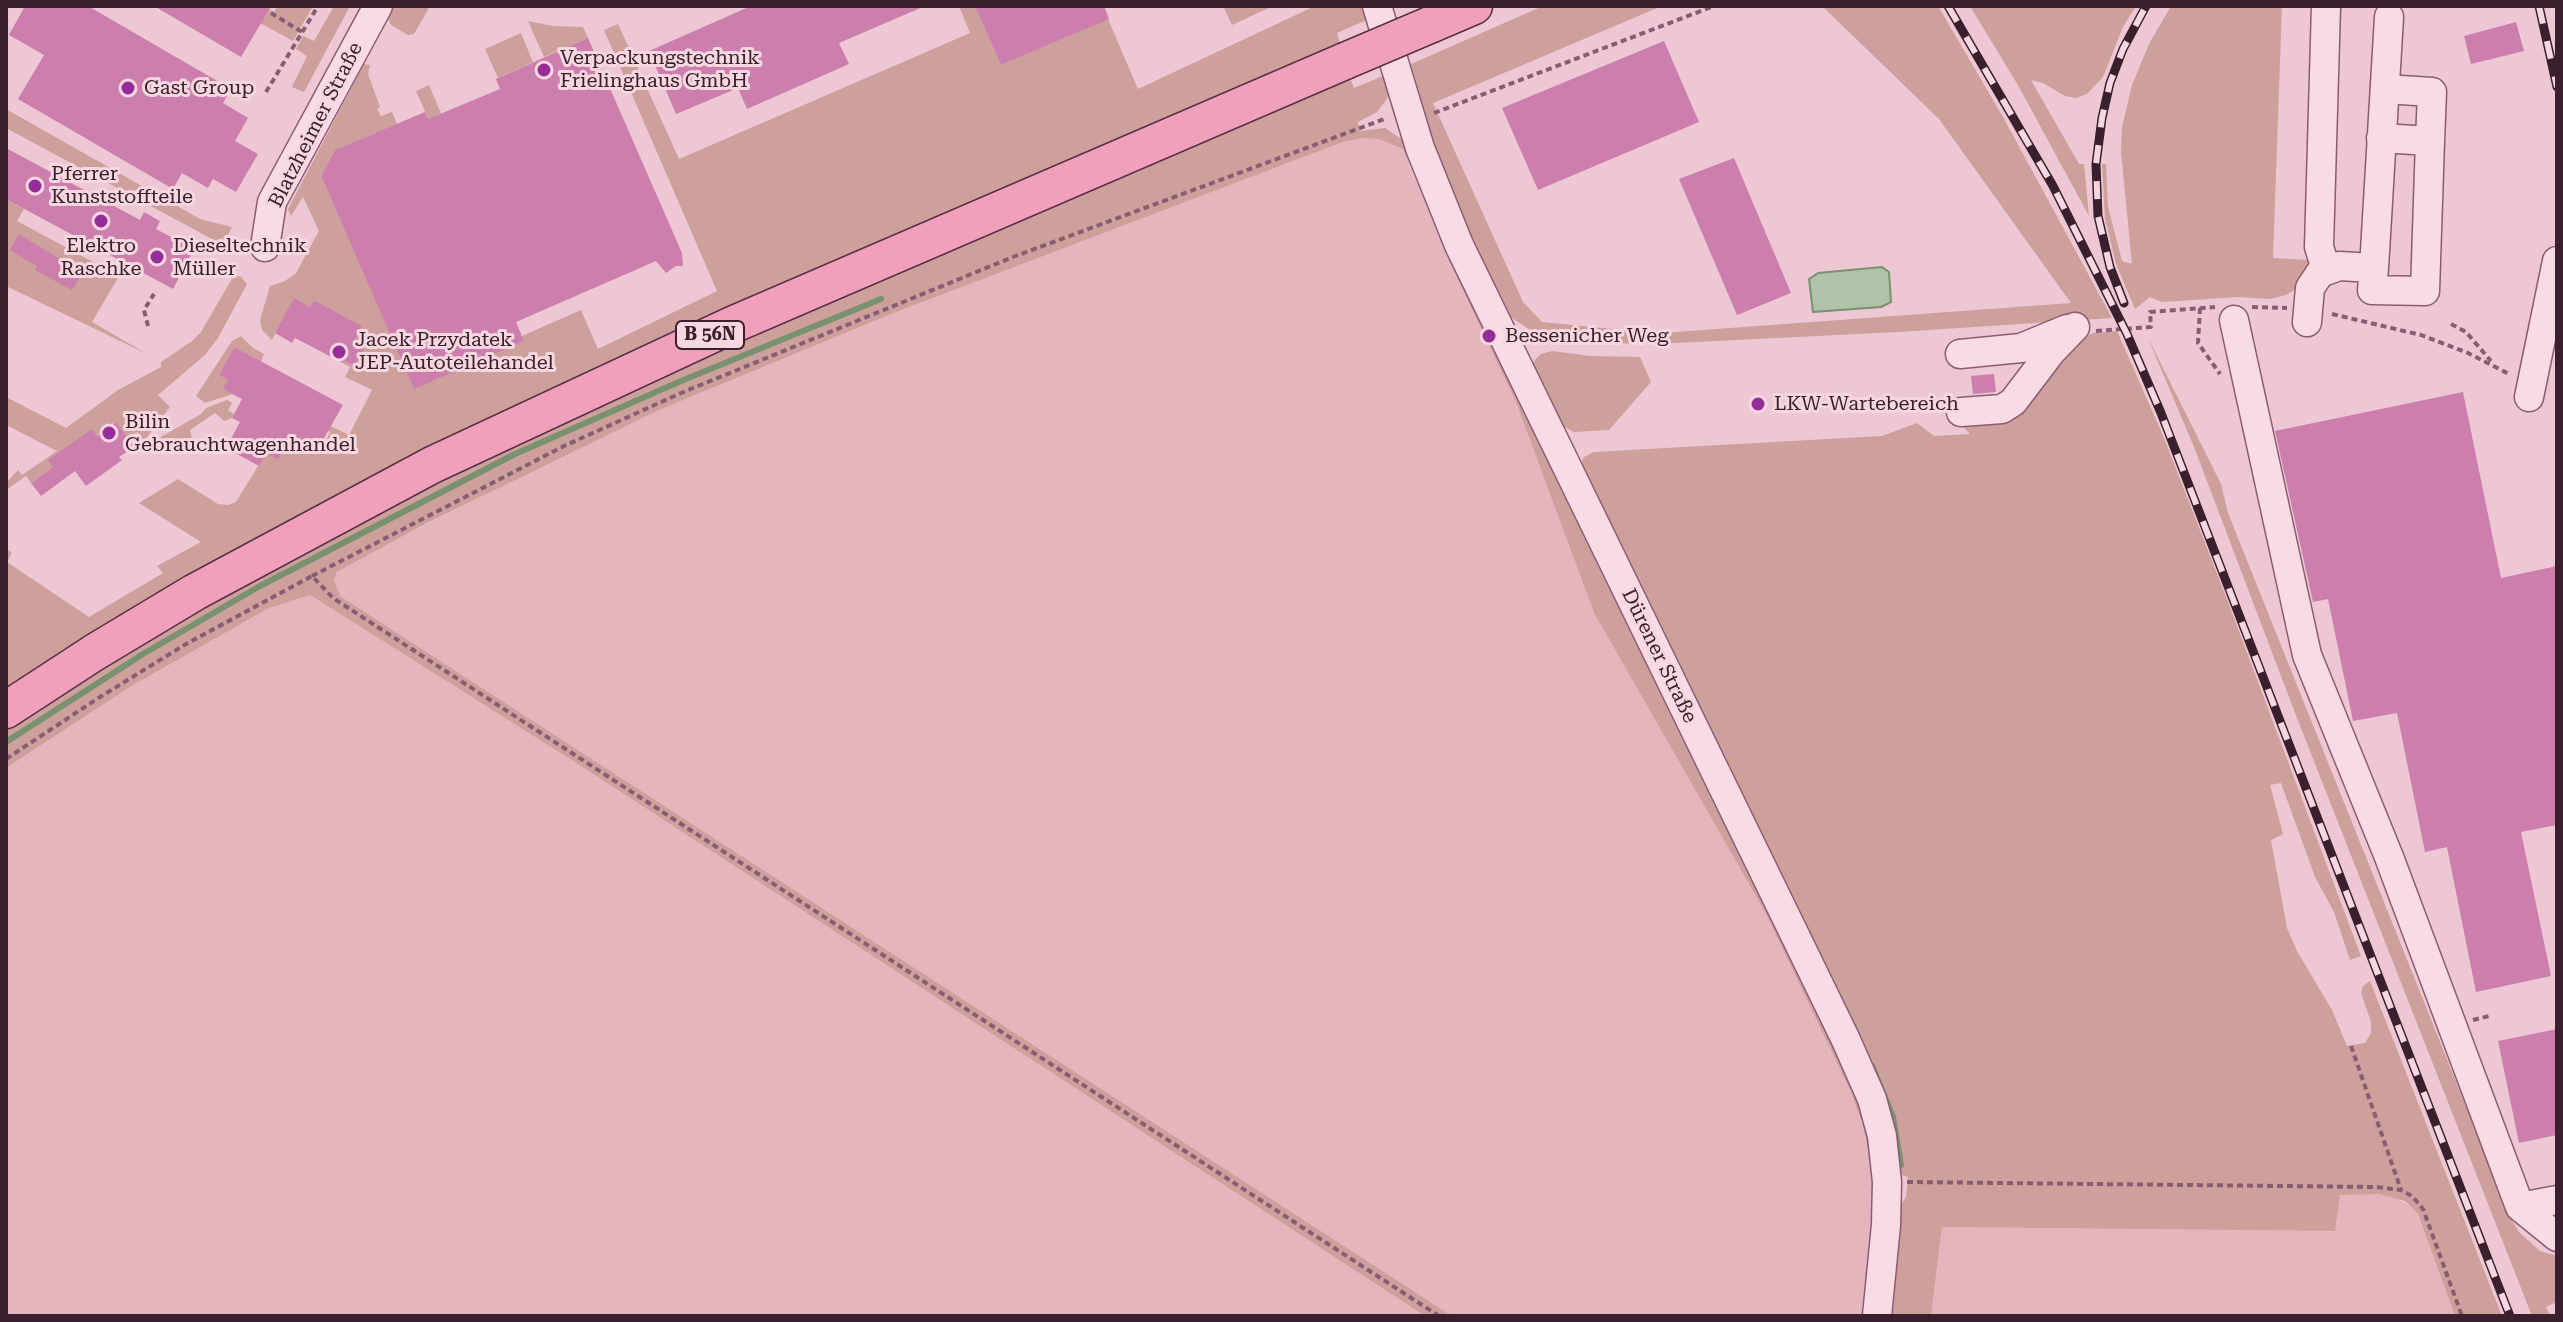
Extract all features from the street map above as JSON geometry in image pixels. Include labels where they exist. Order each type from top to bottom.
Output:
[{"type":"main road","name":"B 56N","points":[[6,710],[195,592],[460,452],[746,319],[1474,6]]},
{"type":"street","name":"Blatzheimer Straße","points":[[265,247],[272,202],[378,6]]},
{"type":"street","name":"Dürener Straße","points":[[1377,6],[1420,113],[1427,169],[1459,245],[1872,1099],[1882,1136],[1887,1182],[1877,1316]]},
{"type":"street","points":[[2326,6],[2319,247],[2326,269]]},
{"type":"street","points":[[2385,89],[2432,92],[2425,291],[2372,290],[2389,17]]},
{"type":"street","points":[[2381,138],[2430,141]]},
{"type":"street","points":[[2529,397],[2557,261]]},
{"type":"street","points":[[2307,322],[2310,288],[2320,273],[2326,269],[2354,266],[2374,268]]},
{"type":"street","points":[[2234,320],[2307,655],[2389,857],[2520,1207],[2557,1237]]},
{"type":"street","points":[[1960,354],[2013,350],[2075,327],[2051,352],[2013,402],[2002,409],[1961,412]]},
{"type":"street","points":[[2520,1207],[2557,1200]]},
{"type":"path","points":[[266,92],[318,6]]},
{"type":"path","points":[[6,759],[173,652],[312,576],[528,463],[681,393],[1013,257],[1210,181],[1420,113],[1714,6]]},
{"type":"path","points":[[271,13],[302,32]]},
{"type":"path","points":[[148,326],[144,310],[154,294]]},
{"type":"path","points":[[2200,308],[2198,343],[2223,378],[2225,364]]},
{"type":"path","points":[[2451,324],[2466,332],[2495,365]]},
{"type":"path","points":[[312,576],[333,598],[1439,1316]]},
{"type":"path","points":[[2351,1046],[2401,1190]]},
{"type":"path","points":[[1913,1182],[2376,1187],[2401,1190],[2412,1196],[2423,1209],[2462,1316]]},
{"type":"shaded area","points":[[278,6],[313,6],[293,41],[260,23],[269,9],[274,12]]},
{"type":"shaded area","points":[[334,6],[350,6],[304,92],[292,87],[307,56],[296,49],[303,36],[314,41]]},
{"type":"shaded area","points":[[395,6],[430,6],[414,34],[408,35],[391,25],[388,19]]},
{"type":"shaded area","points":[[959,6],[990,6],[978,12],[1001,65],[1108,19],[1138,89],[1315,6],[1365,6],[1369,19],[1337,33],[1340,44],[633,350],[405,458],[194,572],[6,689],[6,548],[12,553],[7,562],[89,617],[163,573],[157,566],[201,542],[139,503],[178,479],[218,504],[228,505],[236,502],[266,453],[278,460],[288,443],[302,454],[314,436],[326,441],[330,432],[327,430],[331,426],[349,435],[372,390],[345,377],[350,367],[344,361],[355,366],[364,351],[353,344],[362,326],[314,300],[310,307],[294,299],[272,340],[262,330],[260,320],[270,286],[296,273],[319,231],[303,197],[291,216],[288,209],[364,64],[370,65],[368,74],[380,107],[377,109],[381,116],[392,112],[397,124],[335,150],[321,176],[414,388],[524,341],[522,336],[581,310],[598,349],[717,291],[604,30],[618,24],[679,159],[970,33]]},
{"type":"shaded area","points":[[1273,6],[1232,25],[1224,8]]},
{"type":"shaded area","points":[[1543,6],[1662,6],[1433,103],[1523,302],[1542,322],[1634,331],[1634,344],[1559,339],[1529,329],[1506,314],[1495,299],[1421,126],[1429,125],[1411,64]]},
{"type":"shaded area","points":[[1822,6],[1938,6],[2003,117],[2112,318],[1656,344],[1662,333],[2071,303],[1939,119]]},
{"type":"shaded area","points":[[1970,6],[2136,6],[2123,27],[2103,77],[2087,94],[2076,98],[2065,96],[2031,80],[2079,164],[2084,164],[2089,216],[2019,87]]},
{"type":"shaded area","points":[[2171,6],[2282,6],[2273,258],[2309,260],[2308,272],[2286,295],[2270,299],[2239,297],[2162,302],[2150,297],[2135,309],[2116,264],[2105,218],[2102,164],[2106,164],[2108,207],[2122,261],[2132,264],[2121,152],[2122,127],[2132,85],[2149,44]]},
{"type":"shaded area","points":[[528,21],[583,27],[588,38],[544,57]]},
{"type":"shaded area","points":[[521,33],[533,62],[498,78],[485,49]]},
{"type":"shaded area","points":[[1385,75],[1389,90],[1387,99],[1377,112],[1358,122],[1360,131],[1385,128],[1406,142],[1851,1071],[1876,1158],[1868,1316],[1862,1316],[1873,1192],[1863,1125],[1850,1090],[1765,912],[1594,613],[1516,402],[1448,259],[1415,173],[1403,149],[1379,139],[1343,142],[896,312],[659,410],[425,524],[337,572],[334,580],[340,596],[1452,1316],[1425,1316],[578,764],[310,595],[267,609],[130,687],[6,768],[6,731],[85,678],[202,608],[336,534],[490,456],[811,310],[1350,78],[1354,88]]},
{"type":"shaded area","points":[[429,85],[446,125],[433,130],[416,91]]},
{"type":"shaded area","points":[[6,109],[200,219],[232,227],[223,245],[6,128]]},
{"type":"shaded area","points":[[1379,139],[1403,149],[1448,259],[1516,402],[1594,613],[1765,912],[1850,1090],[1863,1125],[1873,1192],[1862,1316],[1452,1316],[340,596],[336,588],[334,580],[337,573],[370,553],[659,410],[896,312],[1343,142]]},
{"type":"shaded area","points":[[6,199],[24,209],[17,221],[119,276],[92,322],[147,354],[6,286]]},
{"type":"shaded area","points":[[1882,267],[1889,272],[1891,302],[1881,307],[1813,312],[1809,279],[1818,273]]},
{"type":"shaded area","points":[[240,276],[247,284],[218,338],[205,355],[158,395],[170,407],[144,441],[137,432],[123,441],[115,422],[31,483],[26,476],[6,490],[6,483],[18,470],[22,475],[57,451],[6,425],[6,397],[66,428],[118,390],[161,367],[161,362],[192,341],[201,332],[230,282]]},
{"type":"shaded area","points":[[2117,331],[2164,438],[2225,594],[2361,956],[2350,960],[2334,912],[2315,877],[2281,783],[2270,785],[2283,834],[2271,840],[2287,928],[2332,1010],[2347,1046],[2365,1043],[2371,1033],[2371,1022],[2361,993],[2363,986],[2370,981],[2502,1316],[2455,1316],[2418,1214],[2405,1201],[2379,1194],[2340,1195],[2335,1231],[1942,1227],[1931,1316],[1885,1316],[1898,1209],[1906,1197],[1908,1177],[1899,1174],[1579,468],[1584,457],[1594,452],[1882,436],[1917,423],[1934,436],[1970,434],[1957,420],[2009,416],[2081,339],[2093,333]]},
{"type":"shaded area","points":[[241,336],[264,354],[261,362],[234,347],[219,375],[228,380],[233,394],[205,403],[196,396],[232,341]]},
{"type":"shaded area","points":[[2147,336],[2221,484],[2228,513],[2511,1219],[2519,1232],[2540,1251],[2557,1256],[2557,1302],[2546,1307],[2550,1316],[2532,1316],[2194,447]]},
{"type":"shaded area","points":[[1552,351],[1590,356],[1640,357],[1651,382],[1609,430],[1574,432],[1557,423],[1530,365],[1541,354]]},
{"type":"shaded area","points":[[227,400],[232,403],[228,410],[234,414],[232,418],[224,421],[215,413],[190,430],[193,442],[169,449],[154,441],[206,408]]},
{"type":"shaded area","points":[[310,595],[578,764],[1425,1316],[6,1316],[6,768],[130,687],[267,609]]},
{"type":"shaded area","points":[[2339,1194],[2379,1194],[2394,1197],[2413,1208],[2455,1316],[1931,1316],[1942,1227],[2335,1231]]},
{"type":"building","points":[[25,6],[88,6],[231,89],[223,103],[248,118],[235,141],[258,154],[236,192],[213,179],[208,188],[182,173],[173,189],[18,99],[44,55],[9,35]]},
{"type":"building","points":[[154,6],[271,6],[241,57]]},
{"type":"building","points":[[751,6],[925,6],[839,43],[849,64],[747,109],[738,88],[676,114],[649,51]]},
{"type":"building","points":[[975,6],[1104,6],[1109,19],[1001,65]]},
{"type":"building","points":[[2516,22],[2524,51],[2471,64],[2464,36]]},
{"type":"building","points":[[588,38],[682,253],[683,266],[676,266],[666,273],[656,261],[516,322],[524,341],[414,389],[321,176],[335,150],[425,112],[428,119],[500,89],[496,79]]},
{"type":"building","points":[[1664,41],[1699,122],[1538,190],[1502,108]]},
{"type":"building","points":[[6,148],[140,220],[144,212],[160,221],[156,229],[194,249],[173,289],[6,199]]},
{"type":"building","points":[[1734,158],[1791,293],[1737,315],[1679,179]]},
{"type":"building","points":[[19,234],[82,273],[72,290],[35,270],[37,266],[10,250]]},
{"type":"building","points":[[294,298],[310,307],[314,300],[362,326],[353,344],[364,350],[355,366],[295,338],[292,343],[275,333]]},
{"type":"building","points":[[234,347],[343,405],[323,440],[315,437],[302,455],[288,443],[278,460],[266,453],[259,466],[226,448],[240,422],[232,418],[242,399],[223,389],[228,380],[219,375]]},
{"type":"building","points":[[1994,374],[1996,392],[1973,394],[1971,376]]},
{"type":"building","points":[[2463,392],[2501,578],[2557,566],[2557,825],[2521,832],[2551,976],[2476,992],[2447,847],[2425,852],[2397,713],[2353,721],[2328,599],[2313,602],[2275,431]]},
{"type":"building","points":[[116,422],[134,447],[119,457],[122,460],[86,486],[75,471],[41,496],[31,483],[53,467],[48,460],[92,429],[97,436]]},
{"type":"building","points":[[2557,1029],[2557,1135],[2519,1143],[2498,1041]]},
{"type":"waterway","points":[[6,742],[143,654],[260,586],[515,454],[681,381],[881,299]]},
{"type":"waterway","points":[[1872,1066],[1893,1117],[1901,1165]]},
{"type":"railway","points":[[1948,6],[2053,186],[2127,334],[2161,413],[2510,1316]]},
{"type":"railway","points":[[2124,303],[2110,267],[2098,216],[2096,164],[2110,83],[2123,49],[2146,6]]},
{"type":"railway","points":[[2539,6],[2557,87]]},
{"type":"place","name":"Verpackungstechnik Frielinghaus GmbH","points":[[544,70]]},
{"type":"place","name":"Gast Group","points":[[128,88]]},
{"type":"place","name":"Pferrer Kunststoffteile","points":[[35,186]]},
{"type":"place","name":"Elektro Raschke","points":[[101,221]]},
{"type":"place","name":"Dieseltechnik Müller","points":[[157,257]]},
{"type":"place","name":"Bessenicher Weg","points":[[1489,336]]},
{"type":"place","name":"Jacek Przydatek JEP-Autoteilehandel","points":[[339,352]]},
{"type":"place","name":"LKW-Wartebereich","points":[[1758,404]]},
{"type":"place","name":"Bilin Gebrauchtwagenhandel","points":[[109,433]]}]
